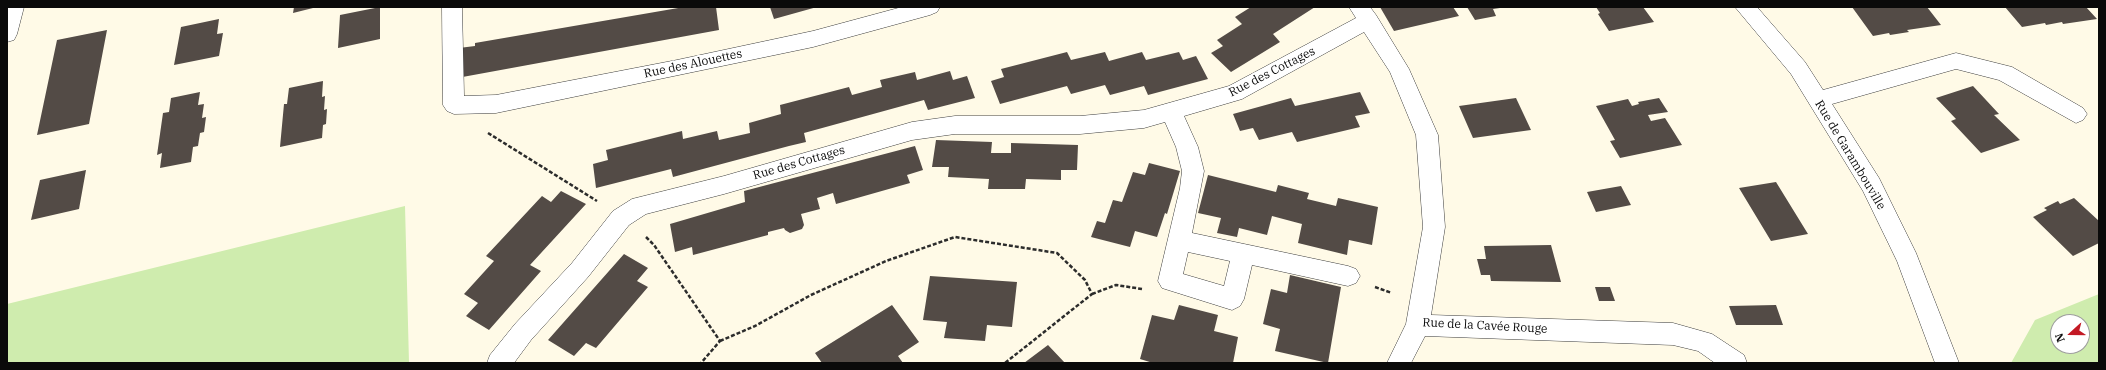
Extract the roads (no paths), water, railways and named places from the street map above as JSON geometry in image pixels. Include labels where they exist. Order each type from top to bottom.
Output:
[{"type":"street","points":[[7,34],[14,7]]},
{"type":"street","name":"Rue des Alouettes","points":[[452,7],[454,105],[496,104],[677,68],[813,39],[930,7]]},
{"type":"street","name":"Rue de Garambouville","points":[[1745,7],[1798,68],[1878,198],[1908,260],[1947,363]]},
{"type":"street","name":"Rue des Cottages","points":[[499,363],[523,332],[580,270],[621,218],[640,206],[724,185],[912,131],[955,125],[1080,125],[1144,119],[1171,112],[1235,93],[1364,14]]},
{"type":"street","name":"Rue de la Cavée Rouge","points":[[1364,14],[1399,69],[1427,135],[1434,227],[1419,315],[1597,330],[1673,334],[1704,342],[1735,363]]},
{"type":"street","points":[[1818,100],[1956,61],[2005,73],[2076,114]]},
{"type":"street","points":[[1171,112],[1187,147],[1193,171],[1191,188],[1170,281],[1232,299],[1243,254]]},
{"type":"street","points":[[1180,240],[1348,276]]},
{"type":"street","points":[[1398,363],[1419,315]]}]
